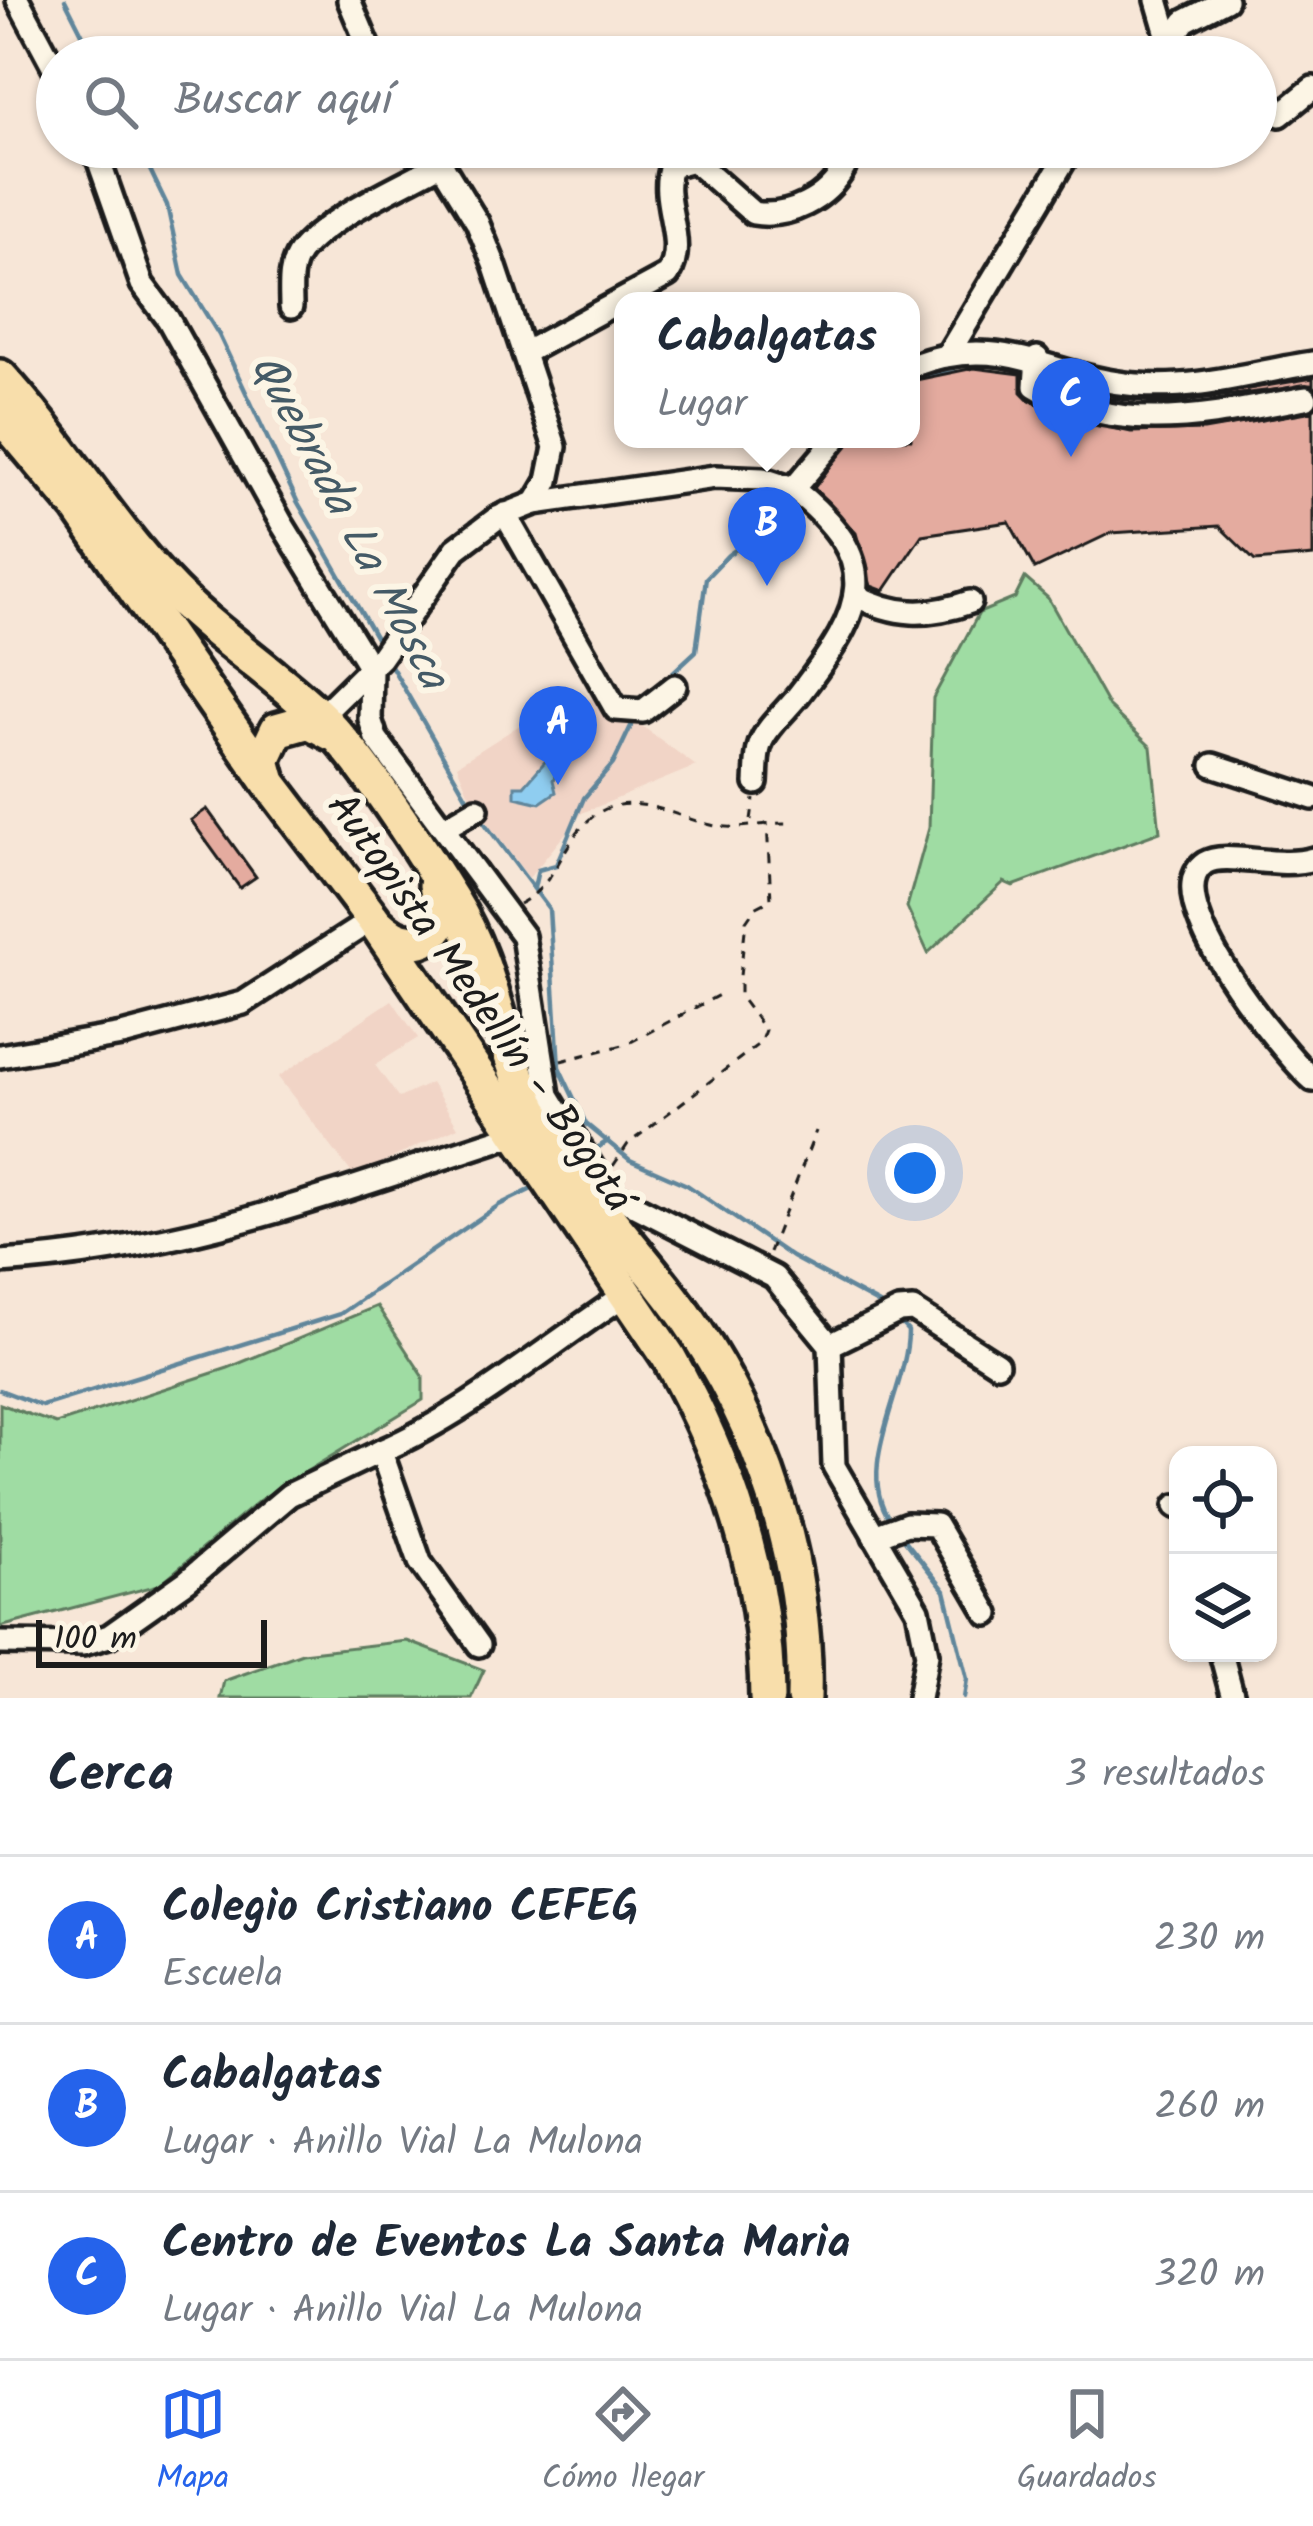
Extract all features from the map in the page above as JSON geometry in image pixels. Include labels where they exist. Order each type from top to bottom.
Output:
[{"type":"highway","name":"Autopista Medellín - Bogotá","points":[[0,377],[164,582],[328,728],[427,862],[473,941],[515,1075],[540,1125],[589,1197],[683,1314],[745,1420],[783,1524],[794,1578],[804,1698]]},
{"type":"highway","name":"Autopista Medellín - Bogotá","points":[[0,414],[78,507],[271,785],[373,919],[519,1133],[698,1410],[737,1507],[762,1621],[767,1698]]},
{"type":"highway","points":[[271,785],[263,760],[277,730],[309,721],[328,728]]},
{"type":"highway","points":[[373,919],[398,940],[412,943],[438,930],[443,904],[427,862]]},
{"type":"street","points":[[18,0],[37,36]]},
{"type":"street","points":[[349,0],[365,36]]},
{"type":"street","points":[[1157,0],[1162,36]]},
{"type":"street","points":[[1174,36],[1185,21],[1226,0]]},
{"type":"street","points":[[1280,115],[1313,88]]},
{"type":"street","points":[[101,168],[142,284],[168,319],[282,524],[381,657],[370,719],[376,737],[452,825],[523,936],[548,1096],[600,1180],[614,1195],[774,1277],[830,1345],[834,1466],[889,1530],[925,1631],[919,1698]]},
{"type":"street","points":[[291,307],[291,277],[300,251],[418,168]]},
{"type":"street","points":[[445,168],[476,222],[555,447],[548,481],[535,503]]},
{"type":"street","points":[[637,292],[668,275],[676,262],[667,184],[671,168]]},
{"type":"street","points":[[702,168],[753,213],[765,215],[817,199],[844,168]]},
{"type":"street","points":[[950,351],[1059,168]]},
{"type":"street","points":[[524,353],[614,304]]},
{"type":"street","points":[[920,362],[950,351],[1037,358],[1117,383],[1161,386],[1229,380],[1313,363]]},
{"type":"street","points":[[1037,358],[1035,386],[1058,401],[1111,416],[1186,419],[1306,398]]},
{"type":"street","points":[[800,495],[830,448]]},
{"type":"street","points":[[328,728],[456,549],[505,514],[535,503],[730,476],[800,495],[851,548],[855,595],[841,633],[760,742],[756,783]]},
{"type":"street","points":[[505,514],[616,709],[643,711],[675,686]]},
{"type":"street","points":[[855,595],[899,614],[929,613],[970,602]]},
{"type":"street","points":[[1213,765],[1313,798]]},
{"type":"street","points":[[452,825],[477,809]]},
{"type":"street","points":[[1313,860],[1288,867],[1226,857],[1208,861],[1198,870],[1193,898],[1244,1001],[1313,1080]]},
{"type":"street","points":[[0,1056],[122,1035],[243,1003],[373,919]]},
{"type":"street","points":[[0,1262],[94,1257],[207,1234],[519,1133]]},
{"type":"street","points":[[0,1642],[83,1644],[109,1636],[187,1581],[290,1495],[449,1420],[473,1396],[626,1295]]},
{"type":"street","points":[[830,1345],[899,1311],[926,1314],[997,1364]]},
{"type":"street","points":[[381,1451],[420,1562],[479,1646]]},
{"type":"street","points":[[889,1530],[936,1525],[988,1614]]},
{"type":"street","points":[[1223,1662],[1233,1698]]},
{"type":"path","points":[[519,904],[541,892],[593,815],[617,806],[650,805],[716,826],[792,823]]},
{"type":"path","points":[[606,1176],[628,1144],[760,1043],[765,1030],[740,997],[740,976],[746,921],[754,908],[771,900],[767,822]]},
{"type":"path","points":[[565,1060],[627,1044],[718,995]]},
{"type":"path","points":[[764,1263],[816,1131]]},
{"type":"shaded area","points":[[603,697],[696,766],[582,813],[529,878],[473,804],[457,765],[553,704]]},
{"type":"shaded area","points":[[392,1000],[418,1038],[375,1065],[399,1098],[431,1083],[458,1127],[354,1176],[278,1077]]},
{"type":"green space","points":[[1025,578],[1048,598],[1109,707],[1151,747],[1160,832],[1013,886],[1004,882],[928,953],[907,907],[929,828],[933,698],[979,613],[1015,598]]},
{"type":"green space","points":[[377,1306],[423,1376],[423,1400],[260,1500],[159,1585],[0,1627],[0,1404],[56,1424],[228,1368]]},
{"type":"green space","points":[[407,1641],[484,1670],[471,1698],[220,1698],[224,1681],[302,1653]]},
{"type":"water","points":[[549,757],[562,762],[553,780],[556,792],[540,803],[515,797],[515,786],[524,786]]},
{"type":"building","points":[[974,368],[1021,374],[1021,392],[1062,417],[1131,432],[1204,430],[1313,411],[1313,556],[1255,561],[1219,526],[1111,533],[1035,569],[1009,522],[922,535],[884,591],[871,586],[856,533],[814,488],[844,448],[920,448],[920,379]]},
{"type":"building","points":[[1313,378],[1313,385],[1167,403],[1103,398],[1072,388],[1135,400],[1183,400]]},
{"type":"building","points":[[207,809],[256,877],[240,888],[191,820]]},
{"type":"waterway","name":"Quebrada La Mosca","points":[[65,0],[83,36]]},
{"type":"waterway","name":"Quebrada La Mosca","points":[[149,168],[167,205],[182,275],[219,335],[297,501],[381,647]]},
{"type":"waterway","points":[[920,375],[958,372]]},
{"type":"waterway","points":[[644,699],[696,651],[706,578],[728,555],[799,505]]},
{"type":"waterway","name":"Quebrada La Mosca","points":[[389,662],[470,803]]},
{"type":"waterway","points":[[534,888],[538,870],[556,865],[584,798],[613,764],[634,720]]},
{"type":"waterway","name":"Quebrada La Mosca","points":[[480,817],[549,909],[559,1067],[586,1124],[630,1160],[687,1185],[792,1257],[887,1308]]},
{"type":"waterway","points":[[594,1150],[608,1141]]},
{"type":"waterway","points":[[0,1390],[42,1406],[340,1314],[499,1205],[536,1187]]},
{"type":"waterway","name":"Quebrada La Mosca","points":[[890,1520],[880,1499],[877,1476],[879,1452],[906,1354],[908,1331],[899,1321]]},
{"type":"waterway","name":"Quebrada La Mosca","points":[[900,1534],[945,1591],[967,1679],[964,1698]]},
{"type":"place","name":"Centro de Eventos La Santa Maria","points":[[1071,457]]},
{"type":"place","name":"Cabalgatas","points":[[767,586]]},
{"type":"place","name":"Colegio Cristiano CEFEG","points":[[558,785]]}]
